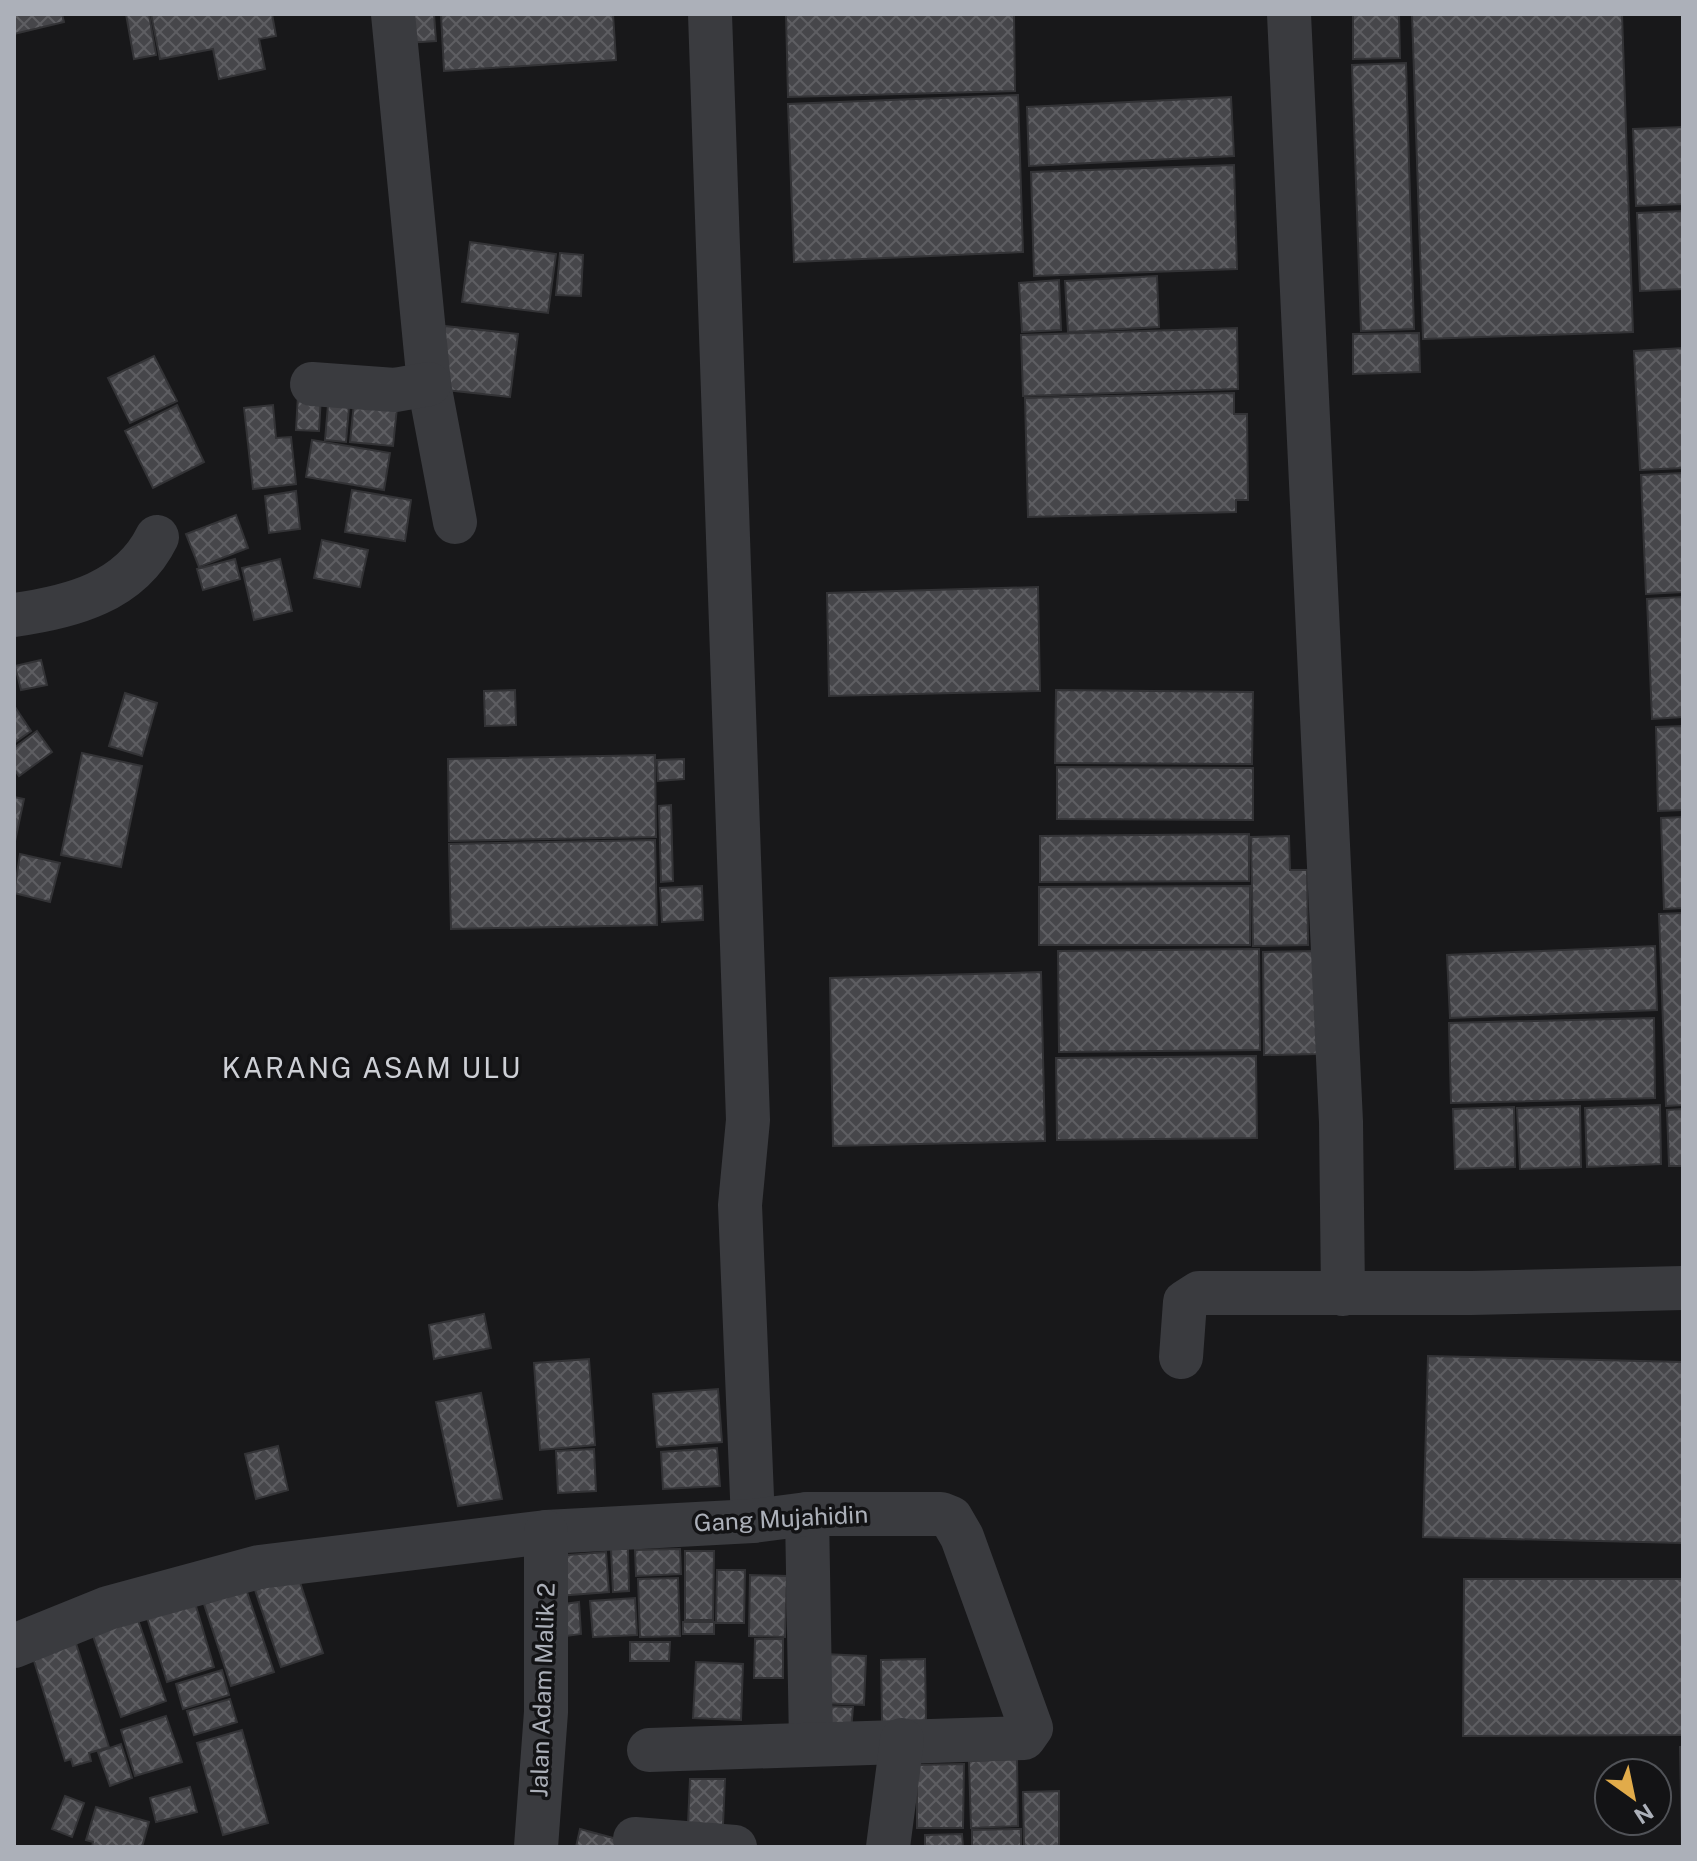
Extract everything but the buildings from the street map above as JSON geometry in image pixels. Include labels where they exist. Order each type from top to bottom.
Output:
[{"type":"street","points":[[393,14],[429,384],[455,522]]},
{"type":"street","points":[[710,14],[748,1120],[740,1205],[753,1521]]},
{"type":"street","points":[[1289,14],[1341,1122],[1343,1294]]},
{"type":"street","points":[[312,384],[395,390],[429,384]]},
{"type":"street","points":[[14,615],[57,609],[119,583],[146,561],[157,537]]},
{"type":"street","points":[[1181,1357],[1185,1302],[1199,1293],[1343,1294],[1683,1288]]},
{"type":"street","points":[[807,1514],[811,1744]]},
{"type":"street","name":"Gang Mujahidin","points":[[14,1646],[108,1608],[259,1567],[546,1532],[753,1521],[807,1514],[941,1514],[951,1518],[962,1537],[1031,1728],[1024,1738],[649,1750]]},
{"type":"street","name":"Jalan Adam Malik 2","points":[[536,1847],[546,1712],[546,1532]]},
{"type":"street","points":[[888,1847],[902,1740]]},
{"type":"street","points":[[635,1839],[735,1847]]},
{"type":"district","name":"KARANG ASAM ULU","points":[[372,1068]]}]
